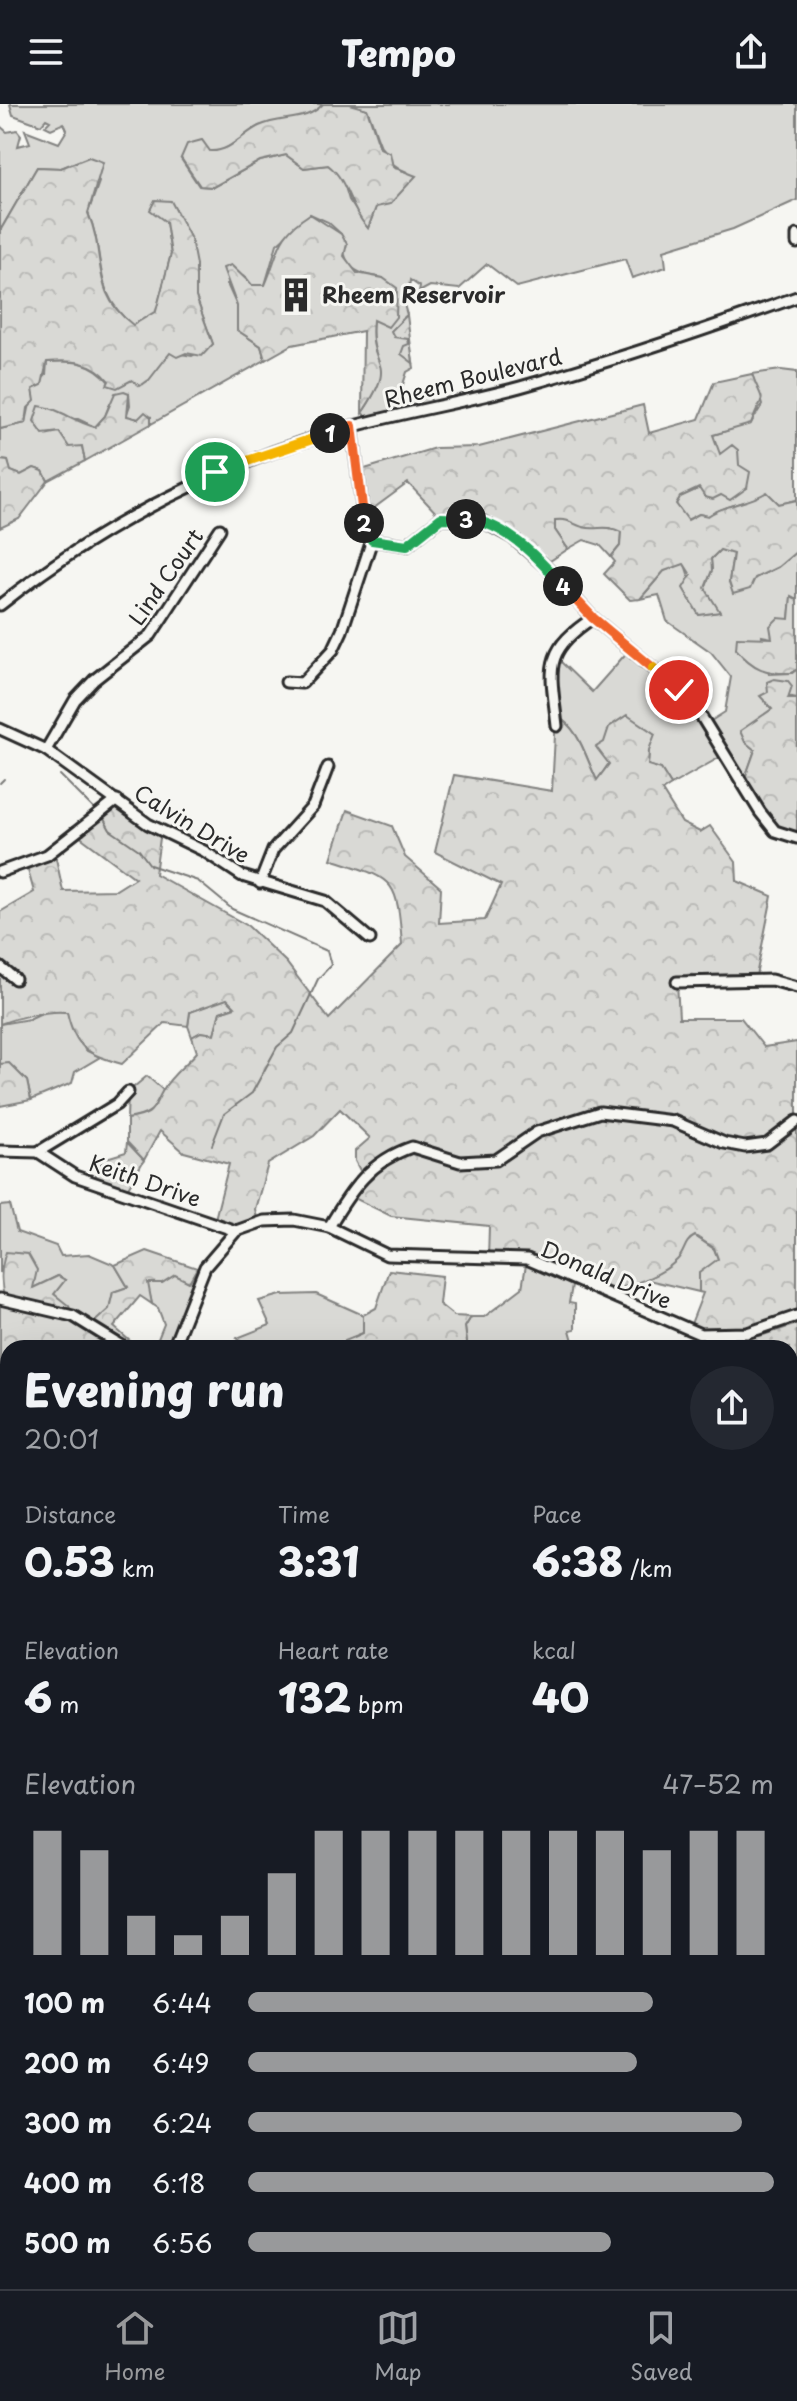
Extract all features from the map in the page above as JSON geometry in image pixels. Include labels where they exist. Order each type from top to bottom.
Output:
[{"type":"street","points":[[797,235],[797,243]]},
{"type":"street","name":"Rheem Boulevard","points":[[0,605],[103,530],[215,472],[352,426],[516,388],[629,356],[797,297]]},
{"type":"street","points":[[783,302],[797,306]]},
{"type":"street","points":[[286,682],[302,683],[313,675],[333,650],[372,540],[364,523],[352,426]]},
{"type":"street","points":[[372,540],[407,545],[441,518],[480,520],[513,538],[544,565],[593,618],[679,690],[698,711],[775,831],[797,838]]},
{"type":"street","name":"Lind Court","points":[[46,750],[75,700],[94,680],[151,635],[220,529]]},
{"type":"street","points":[[557,726],[551,670],[564,636],[593,618]]},
{"type":"street","name":"Calvin Drive","points":[[0,729],[46,750],[148,824],[260,883],[315,895],[370,939]]},
{"type":"street","points":[[260,883],[273,850],[313,806],[328,767]]},
{"type":"street","points":[[0,872],[47,855],[117,800]]},
{"type":"street","points":[[0,967],[15,979]]},
{"type":"street","points":[[677,982],[771,980],[797,987]]},
{"type":"street","points":[[0,1151],[38,1152],[117,1104],[128,1092]]},
{"type":"street","points":[[329,1227],[348,1195],[377,1163],[412,1147],[460,1162],[496,1160],[537,1132],[600,1112],[673,1121],[724,1143],[745,1147],[767,1144],[797,1121]]},
{"type":"street","name":"Keith Drive","points":[[38,1152],[75,1176],[236,1231]]},
{"type":"street","name":"Donald Drive","points":[[236,1231],[279,1221],[329,1227],[387,1255],[527,1259],[700,1334],[747,1333],[797,1316]]},
{"type":"street","points":[[178,1340],[205,1267],[236,1231]]},
{"type":"street","points":[[0,1299],[73,1316],[112,1340]]},
{"type":"street","points":[[181,1335],[181,1340]]},
{"type":"green space","points":[[10,104],[323,104],[313,116],[259,126],[222,151],[181,159],[199,186],[213,187],[260,161],[286,155],[304,168],[328,165],[342,176],[349,200],[368,228],[376,207],[407,172],[385,154],[367,109],[349,104],[797,104],[797,200],[733,229],[664,250],[666,267],[632,278],[625,259],[517,287],[487,264],[459,289],[430,286],[419,292],[420,287],[410,280],[408,298],[403,301],[407,315],[400,321],[401,336],[409,339],[414,368],[407,372],[400,394],[407,397],[425,393],[437,407],[373,421],[362,413],[373,396],[380,373],[374,347],[373,320],[381,321],[383,278],[356,271],[344,254],[341,234],[328,222],[310,214],[277,244],[265,285],[252,285],[245,276],[227,284],[237,306],[237,330],[261,346],[265,360],[151,424],[151,417],[138,419],[126,416],[130,405],[129,393],[110,403],[105,416],[95,427],[78,419],[65,419],[49,434],[59,432],[82,446],[85,461],[48,481],[43,471],[34,468],[21,475],[10,471],[8,461],[0,460],[0,429],[26,423],[33,389],[46,375],[47,362],[81,363],[96,370],[109,382],[132,380],[143,384],[170,352],[192,356],[213,344],[196,297],[196,265],[166,222],[171,254],[156,312],[133,326],[110,299],[88,213],[99,182],[88,157],[61,168],[37,167],[0,231],[0,126],[7,132],[17,130],[21,135],[18,146],[30,143],[25,130],[59,143],[67,130],[64,123],[51,129],[45,126],[50,121],[46,119],[41,125],[13,115]]},
{"type":"green space","points":[[323,104],[349,104],[367,109],[380,148],[390,153],[393,167],[416,176],[390,204],[376,207],[368,228],[340,179],[328,165],[304,168],[286,155],[260,161],[213,187],[200,186],[181,158],[187,144],[202,140],[210,151],[224,149],[259,126],[309,114]]},
{"type":"green space","points":[[89,157],[103,162],[88,213],[94,229],[104,287],[110,300],[133,325],[156,311],[171,254],[166,222],[150,210],[155,200],[171,201],[191,239],[196,265],[196,297],[213,344],[202,356],[186,353],[177,357],[170,353],[149,380],[140,386],[132,380],[117,388],[107,385],[109,381],[103,374],[89,366],[74,362],[47,362],[42,385],[33,389],[35,401],[28,408],[26,423],[0,429],[0,231],[37,167],[61,168]]},
{"type":"green space","points":[[310,214],[341,234],[347,244],[344,256],[357,273],[383,278],[397,288],[396,317],[388,327],[373,320],[372,337],[381,372],[373,395],[362,413],[363,331],[292,345],[265,360],[261,346],[237,330],[237,306],[223,268],[231,265],[252,285],[265,285],[284,237]]},
{"type":"green space","points":[[407,315],[413,363],[401,354],[404,346],[409,344],[408,339],[394,337],[391,331]]},
{"type":"green space","points":[[781,370],[797,372],[797,500],[779,504],[767,493],[708,516],[699,514],[687,520],[676,504],[680,497],[700,488],[724,494],[747,488],[715,447],[713,435],[751,423],[762,405],[752,374]]},
{"type":"green space","points":[[752,374],[762,399],[751,424],[713,435],[720,454],[732,445],[738,450],[739,465],[750,472],[747,488],[730,500],[721,495],[713,499],[705,497],[699,488],[680,497],[676,504],[688,520],[699,514],[708,516],[767,492],[779,504],[797,500],[797,551],[778,567],[755,578],[750,589],[733,594],[729,582],[733,554],[720,550],[711,559],[712,570],[705,588],[720,612],[699,615],[683,588],[691,575],[684,564],[664,571],[640,599],[630,600],[604,574],[615,562],[611,557],[620,546],[621,532],[612,529],[583,527],[566,520],[555,520],[555,530],[568,549],[544,565],[480,520],[441,518],[408,483],[370,511],[363,511],[358,471],[435,448],[479,447],[643,405],[649,433],[699,419],[714,382]]},
{"type":"green space","points":[[115,393],[129,393],[127,416],[138,419],[145,412],[151,417],[151,424],[85,461],[82,446],[69,447],[59,432],[43,434],[34,421],[39,406],[54,409],[95,427],[105,416]]},
{"type":"green space","points":[[0,460],[8,461],[11,471],[21,475],[34,468],[43,471],[48,481],[19,519],[0,528]]},
{"type":"green space","points":[[569,518],[582,525],[621,531],[620,546],[611,557],[600,545],[584,540],[568,549],[555,530],[555,520]]},
{"type":"green space","points":[[720,549],[733,553],[729,582],[755,578],[778,567],[797,551],[797,599],[791,597],[789,619],[772,638],[762,636],[769,674],[792,673],[797,669],[797,698],[768,692],[766,702],[772,709],[751,725],[745,742],[755,750],[743,784],[724,755],[671,785],[661,769],[648,765],[649,750],[609,763],[597,781],[577,736],[556,716],[556,657],[592,692],[630,649],[679,690],[706,724],[725,712],[731,677],[711,652],[667,621],[659,595],[640,599],[664,571],[684,563],[699,615],[719,612],[705,588],[712,570],[711,559]]},
{"type":"green space","points":[[791,596],[797,599],[797,669],[792,673],[783,673],[761,669],[736,649],[737,637],[772,638],[770,626],[778,618],[789,619]]},
{"type":"green space","points":[[774,679],[788,681],[792,686],[788,698],[797,698],[797,838],[775,831],[743,784],[755,750],[745,742],[740,731],[772,709],[760,696],[768,692],[767,682]]},
{"type":"green space","points":[[627,715],[655,734],[648,765],[661,769],[671,785],[662,791],[682,823],[700,832],[710,826],[736,862],[737,881],[772,896],[755,981],[677,982],[679,1018],[741,1018],[764,1047],[797,1042],[797,1316],[747,1333],[689,1329],[703,1293],[699,1292],[699,1273],[718,1259],[714,1248],[695,1236],[688,1241],[677,1260],[662,1272],[606,1293],[527,1259],[488,1259],[489,1226],[391,1216],[348,1195],[363,1176],[355,1161],[355,1151],[370,1138],[340,1109],[314,1136],[268,1164],[255,1209],[258,1223],[236,1231],[214,1223],[229,1164],[184,1152],[160,1131],[144,1160],[127,1142],[127,1119],[151,1111],[166,1085],[197,1052],[192,1037],[201,1032],[214,1034],[220,1012],[235,1007],[227,999],[190,1012],[188,1026],[165,1023],[122,1064],[84,1048],[74,1034],[67,1012],[33,1015],[0,1024],[0,912],[34,892],[26,863],[54,849],[63,891],[116,890],[135,878],[75,833],[117,800],[161,831],[155,874],[248,926],[286,962],[329,1019],[402,945],[398,905],[388,884],[380,877],[331,859],[347,810],[392,826],[405,857],[441,888],[439,923],[485,920],[501,885],[435,852],[454,775],[552,791],[556,716],[577,736],[597,780],[609,764],[596,747],[604,742],[609,727]]},
{"type":"green space","points":[[226,998],[235,1007],[220,1012],[214,1034],[201,1032],[192,1037],[188,1026],[190,1012]]},
{"type":"green space","points":[[48,1010],[67,1012],[85,1050],[100,1057],[75,1072],[72,1083],[31,1100],[27,1081],[9,1064],[0,1064],[0,1024],[29,1019]]},
{"type":"green space","points":[[9,1063],[27,1081],[31,1100],[0,1106],[0,1064]]},
{"type":"green space","points":[[147,1076],[163,1090],[161,1097],[151,1111],[127,1119],[128,1092]]},
{"type":"green space","points":[[127,1142],[144,1160],[125,1193],[93,1182],[103,1159],[126,1152]]},
{"type":"green space","points":[[10,1205],[17,1232],[56,1246],[61,1256],[89,1254],[115,1265],[128,1287],[113,1292],[109,1309],[91,1326],[73,1316],[54,1294],[65,1280],[58,1276],[31,1289],[1,1266],[0,1273],[0,1206]]},
{"type":"green space","points":[[695,1236],[714,1249],[718,1259],[708,1268],[699,1292],[644,1279],[670,1264],[680,1254],[685,1241]]},
{"type":"green space","points":[[147,1251],[197,1268],[189,1282],[175,1275],[162,1283],[148,1283],[152,1304],[140,1296],[114,1327],[129,1340],[0,1340],[0,1299],[5,1300],[1,1276],[6,1252],[28,1254],[37,1270],[33,1288],[58,1276],[65,1280],[54,1294],[69,1306],[73,1316],[90,1326],[109,1309],[113,1292],[128,1287],[115,1265]]},
{"type":"green space","points":[[527,1259],[572,1286],[569,1303],[575,1304],[575,1329],[570,1330],[573,1340],[467,1340],[465,1327],[471,1317],[484,1317],[522,1288]]},
{"type":"green space","points":[[205,1267],[176,1340],[158,1339],[164,1324],[158,1308],[152,1304],[147,1283],[162,1283],[175,1274],[189,1282],[197,1268]]},
{"type":"green space","points":[[389,1270],[442,1276],[439,1304],[454,1316],[471,1317],[465,1327],[467,1340],[347,1340],[363,1333],[363,1315],[376,1308]]},
{"type":"green space","points":[[316,1294],[363,1315],[363,1333],[345,1340],[237,1338],[270,1325],[259,1301],[281,1295]]},
{"type":"green space","points":[[797,1324],[797,1340],[721,1340],[721,1338],[760,1336]]},
{"type":"waterway","points":[[60,775],[94,809]]},
{"type":"waterway","points":[[0,783],[4,779]]},
{"type":"waterway","points":[[104,819],[110,830],[139,850],[150,865],[198,881],[232,909],[327,951],[331,965],[318,979],[293,1033],[277,1047],[252,1093],[224,1114],[212,1145]]},
{"type":"place","name":"Rheem Reservoir","points":[[296,295]]},
{"type":"route","points":[[215,472],[352,426],[364,523],[372,540],[407,545],[441,518],[480,520],[513,538],[544,565],[593,618],[679,690]]}]
